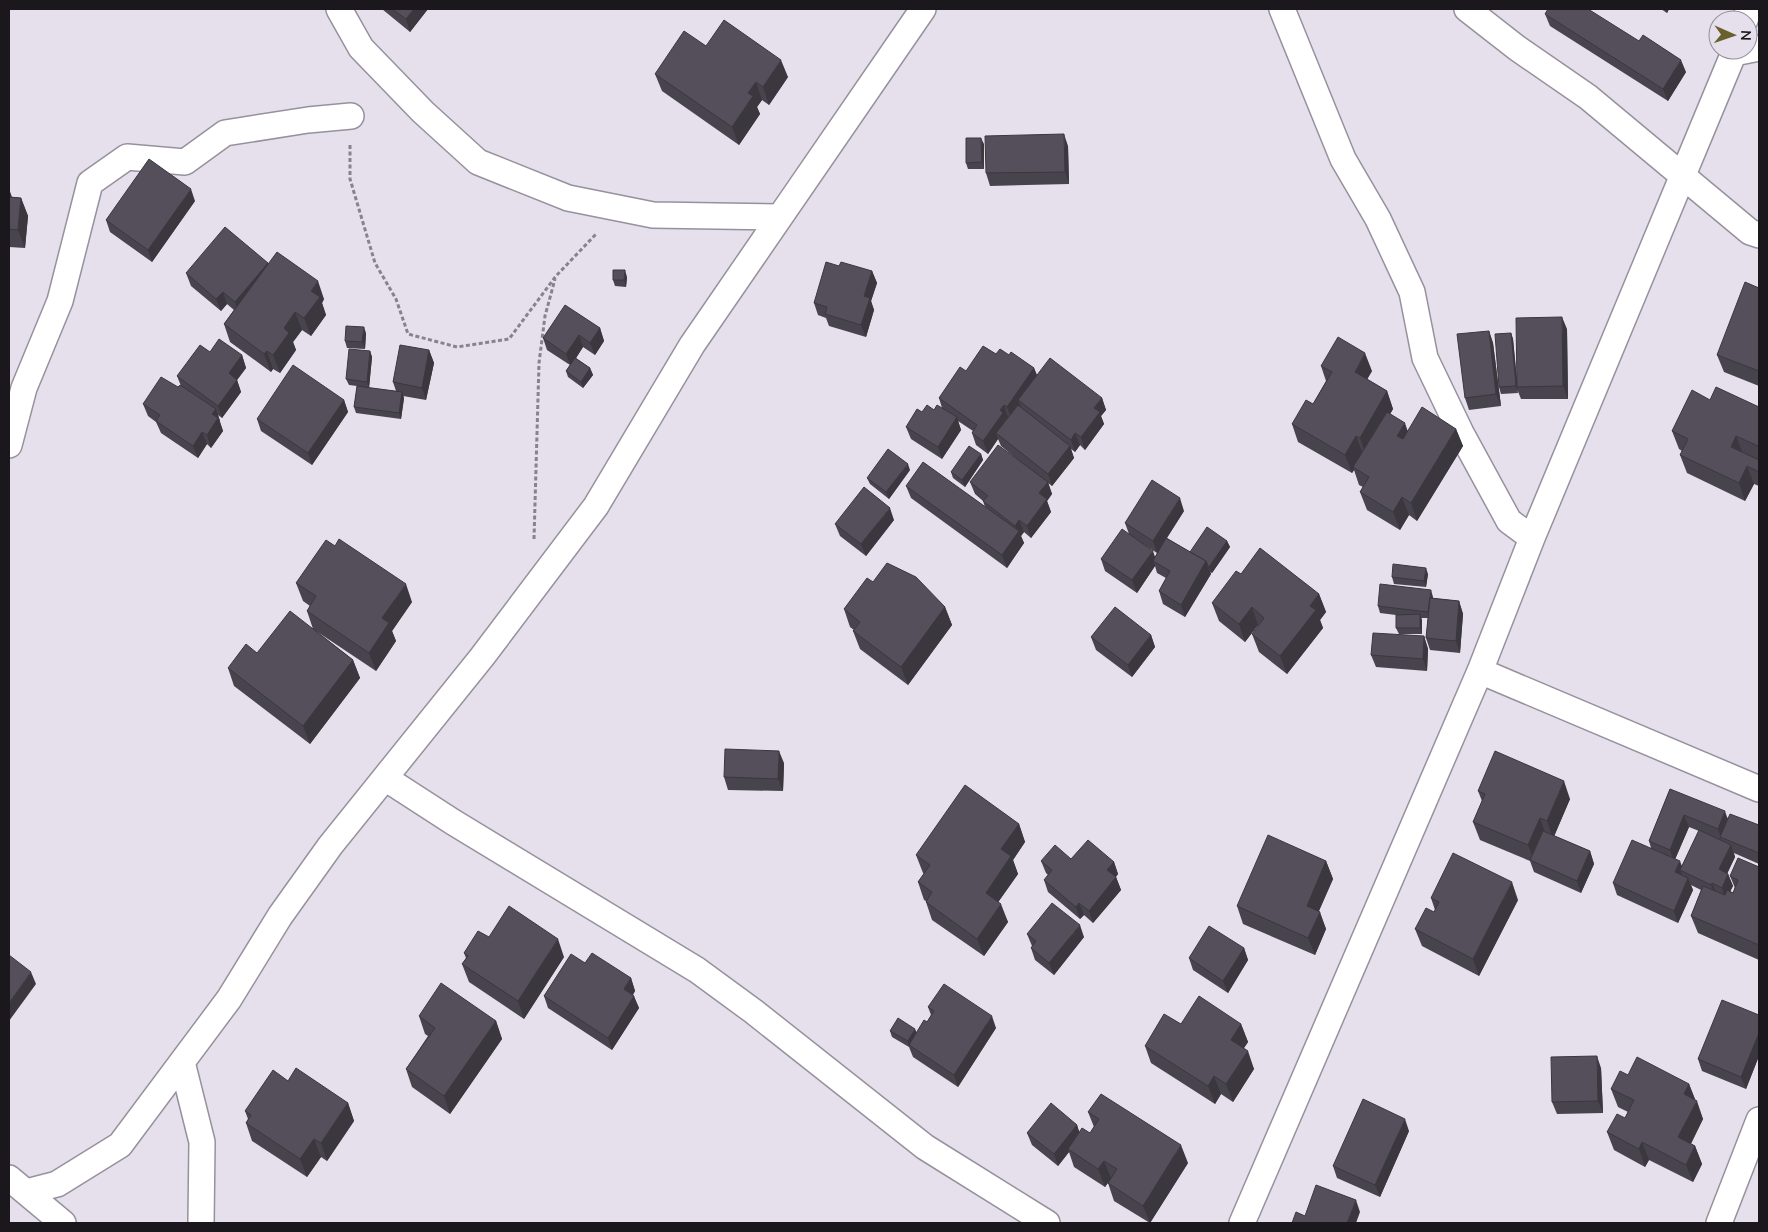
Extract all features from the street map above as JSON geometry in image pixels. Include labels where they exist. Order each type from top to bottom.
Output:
[{"type":"street","points":[[339,9],[362,48],[423,112],[478,162],[568,198],[653,215],[780,217]]},
{"type":"street","points":[[17,1185],[57,1184],[120,1146],[229,999],[280,916],[330,846],[482,657],[596,506],[692,345],[922,9]]},
{"type":"street","points":[[1282,9],[1343,160],[1378,219],[1412,292],[1425,358],[1461,433],[1509,521],[1532,538]]},
{"type":"street","points":[[1467,9],[1517,48],[1588,98],[1684,175],[1750,232],[1759,235]]},
{"type":"street","points":[[1242,1223],[1480,672],[1532,538],[1731,60]]},
{"type":"street","points":[[9,445],[24,388],[60,301],[90,183],[127,157],[185,162],[224,133],[308,120],[351,116]]},
{"type":"street","points":[[1480,672],[1759,789]]},
{"type":"street","points":[[385,778],[452,822],[697,970],[753,1011],[925,1147],[1047,1223]]},
{"type":"street","points":[[182,1062],[202,1142],[201,1223]]},
{"type":"street","points":[[1719,1223],[1759,1120]]},
{"type":"street","points":[[17,1185],[63,1223]]},
{"type":"path","points":[[351,116],[350,179],[375,263],[396,299],[408,334],[457,347],[509,340],[556,276],[603,227]]},
{"type":"path","points":[[534,543],[539,363],[545,316],[556,276]]},
{"type":"building","points":[[392,9],[414,9],[406,19]]},
{"type":"building","points":[[1548,9],[1588,9],[1639,41],[1643,35],[1681,60],[1663,89],[1545,14]]},
{"type":"building","points":[[724,20],[781,60],[763,87],[756,82],[748,93],[753,96],[732,127],[655,74],[684,31],[706,46]]},
{"type":"building","points":[[1064,134],[1065,172],[986,173],[985,136]]},
{"type":"building","points":[[966,138],[981,138],[982,162],[966,163]]},
{"type":"building","points":[[149,159],[191,189],[148,250],[106,220]]},
{"type":"building","points":[[9,197],[21,198],[18,230],[9,229]]},
{"type":"building","points":[[225,227],[268,263],[235,302],[223,292],[216,299],[186,273]]},
{"type":"building","points":[[277,252],[318,281],[311,291],[320,297],[304,318],[295,312],[284,328],[289,333],[273,355],[267,351],[264,354],[224,324]]},
{"type":"building","points":[[826,262],[839,266],[841,262],[872,271],[864,296],[870,298],[861,325],[825,314],[827,307],[814,303]]},
{"type":"building","points":[[613,270],[625,270],[624,280],[613,280]]},
{"type":"building","points":[[1745,282],[1759,288],[1759,371],[1717,355]]},
{"type":"building","points":[[565,305],[600,328],[590,343],[579,335],[566,354],[543,338]]},
{"type":"building","points":[[1562,317],[1563,386],[1517,387],[1516,318]]},
{"type":"building","points":[[346,326],[364,327],[362,342],[345,341]]},
{"type":"building","points":[[1489,331],[1496,394],[1465,398],[1457,334]]},
{"type":"building","points":[[1511,333],[1516,386],[1499,387],[1495,334]]},
{"type":"building","points":[[1338,337],[1365,353],[1355,372],[1387,391],[1360,438],[1356,436],[1345,455],[1292,424],[1306,400],[1313,404],[1332,372],[1321,366]]},
{"type":"building","points":[[219,339],[242,355],[229,373],[237,380],[218,406],[177,376],[200,345],[210,352]]},
{"type":"building","points":[[400,345],[429,350],[422,388],[393,382]]},
{"type":"building","points":[[983,346],[996,354],[1000,349],[1009,355],[1011,352],[1034,368],[1007,407],[1004,405],[1000,410],[1003,413],[983,441],[972,433],[977,425],[939,398],[960,367],[966,371]]},
{"type":"building","points":[[349,349],[370,351],[367,382],[346,379]]},
{"type":"building","points":[[575,358],[590,368],[581,382],[566,371]]},
{"type":"building","points":[[1050,358],[1102,398],[1094,408],[1100,412],[1081,437],[1075,433],[1071,440],[1018,400]]},
{"type":"building","points":[[293,365],[344,400],[308,453],[257,419]]},
{"type":"building","points":[[161,377],[178,387],[180,385],[216,409],[212,414],[218,418],[207,435],[202,432],[193,446],[156,421],[160,415],[143,404]]},
{"type":"building","points":[[357,386],[402,392],[399,413],[354,407]]},
{"type":"building","points":[[1716,387],[1759,407],[1758,446],[1736,436],[1731,447],[1759,460],[1759,472],[1747,466],[1739,483],[1680,455],[1688,439],[1672,431],[1692,390],[1710,400]]},
{"type":"building","points":[[927,405],[934,410],[937,405],[957,417],[938,447],[906,427],[917,409],[922,412]]},
{"type":"building","points":[[1018,405],[1070,446],[1048,474],[996,433]]},
{"type":"building","points":[[1422,407],[1456,429],[1411,503],[1402,497],[1393,512],[1360,492],[1369,477],[1353,467],[1387,412],[1405,423],[1397,436],[1403,439]]},
{"type":"building","points":[[998,445],[1048,482],[1039,493],[1047,499],[1027,526],[1019,520],[1015,526],[983,501],[988,496],[970,482]]},
{"type":"building","points":[[969,446],[981,454],[962,480],[951,472]]},
{"type":"building","points":[[888,449],[908,464],[886,492],[867,478]]},
{"type":"building","points":[[923,462],[1019,531],[1002,555],[906,486]]},
{"type":"building","points":[[1152,480],[1180,498],[1153,541],[1125,523]]},
{"type":"building","points":[[864,487],[890,508],[861,544],[835,524]]},
{"type":"building","points":[[1207,527],[1227,541],[1209,567],[1206,561],[1190,552]]},
{"type":"building","points":[[1122,529],[1153,551],[1132,580],[1101,559]]},
{"type":"building","points":[[1166,538],[1206,561],[1181,605],[1159,591],[1170,571],[1153,561]]},
{"type":"building","points":[[339,539],[406,584],[382,618],[389,623],[369,653],[307,611],[316,596],[296,583],[326,540],[335,546]]},
{"type":"building","points":[[1260,548],[1319,594],[1310,606],[1316,610],[1280,656],[1252,634],[1264,618],[1252,607],[1239,624],[1212,603],[1236,571],[1241,574]]},
{"type":"building","points":[[887,563],[916,577],[945,607],[901,667],[853,631],[860,622],[844,609],[867,578],[873,582]]},
{"type":"building","points":[[1393,564],[1426,568],[1424,581],[1392,577]]},
{"type":"building","points":[[1380,584],[1431,590],[1428,612],[1378,606]]},
{"type":"building","points":[[1430,598],[1459,601],[1456,641],[1426,638]]},
{"type":"building","points":[[1115,607],[1151,635],[1128,665],[1091,637]]},
{"type":"building","points":[[290,611],[353,660],[303,726],[228,668],[246,644],[257,653]]},
{"type":"building","points":[[1420,614],[1420,628],[1396,628],[1396,615]]},
{"type":"building","points":[[1373,633],[1424,636],[1423,659],[1371,655]]},
{"type":"building","points":[[725,749],[779,751],[778,779],[724,777]]},
{"type":"building","points":[[1495,751],[1564,781],[1547,821],[1540,818],[1528,845],[1473,822],[1485,794],[1478,791]]},
{"type":"building","points":[[965,785],[1019,824],[1001,849],[1011,856],[986,893],[1001,904],[977,939],[926,902],[932,892],[918,882],[930,865],[916,855]]},
{"type":"building","points":[[1670,789],[1725,811],[1718,829],[1684,815],[1670,850],[1649,841]]},
{"type":"building","points":[[1730,814],[1759,825],[1759,853],[1720,837]]},
{"type":"building","points":[[1699,830],[1731,845],[1719,869],[1728,874],[1722,888],[1712,883],[1711,885],[1680,870]]},
{"type":"building","points":[[1543,831],[1590,851],[1577,881],[1530,860]]},
{"type":"building","points":[[1268,835],[1326,861],[1307,906],[1320,912],[1308,938],[1237,906]]},
{"type":"building","points":[[1088,840],[1114,862],[1107,870],[1116,877],[1089,911],[1079,903],[1076,907],[1044,880],[1052,870],[1041,861],[1055,845],[1071,859]]},
{"type":"building","points":[[1632,840],[1680,861],[1675,872],[1688,878],[1674,911],[1613,883]]},
{"type":"building","points":[[1453,853],[1512,882],[1473,959],[1415,929],[1426,908],[1434,912],[1439,902],[1431,898]]},
{"type":"building","points":[[1738,858],[1759,867],[1759,945],[1691,916],[1703,886],[1725,895],[1727,890],[1733,893],[1738,880],[1730,876]]},
{"type":"building","points":[[1052,903],[1080,925],[1049,963],[1031,948],[1036,941],[1027,934]]},
{"type":"building","points":[[509,906],[558,939],[518,1001],[462,964],[468,956],[464,953],[478,931],[489,937]]},
{"type":"building","points":[[1209,926],[1244,948],[1223,981],[1189,958]]},
{"type":"building","points":[[592,953],[631,978],[624,989],[634,996],[608,1038],[544,996],[571,954],[585,963]]},
{"type":"building","points":[[9,955],[31,972],[9,1003]]},
{"type":"building","points":[[441,983],[496,1021],[444,1096],[406,1069],[435,1028],[419,1016]]},
{"type":"building","points":[[944,984],[992,1016],[954,1075],[909,1045],[924,1020],[927,1022],[934,1011],[928,1007]]},
{"type":"building","points":[[1199,996],[1241,1024],[1231,1040],[1248,1051],[1226,1084],[1214,1076],[1208,1086],[1145,1046],[1164,1014],[1181,1024]]},
{"type":"building","points":[[1722,1000],[1759,1015],[1759,1033],[1741,1077],[1698,1059]]},
{"type":"building","points":[[898,1018],[915,1029],[908,1041],[890,1031]]},
{"type":"building","points":[[1597,1056],[1598,1101],[1552,1102],[1551,1057]]},
{"type":"building","points":[[1637,1057],[1689,1084],[1684,1094],[1697,1101],[1678,1137],[1695,1146],[1686,1165],[1642,1142],[1639,1149],[1607,1132],[1617,1114],[1625,1118],[1634,1100],[1611,1089],[1620,1071],[1628,1075]]},
{"type":"building","points":[[296,1068],[348,1103],[321,1143],[314,1139],[300,1159],[246,1123],[251,1115],[245,1111],[273,1070],[288,1081]]},
{"type":"building","points":[[1101,1094],[1181,1145],[1143,1206],[1108,1183],[1117,1169],[1104,1161],[1098,1169],[1068,1149],[1082,1128],[1090,1133],[1099,1119],[1088,1112]]},
{"type":"building","points":[[1363,1099],[1405,1119],[1375,1185],[1333,1166]]},
{"type":"building","points":[[1051,1103],[1077,1125],[1054,1154],[1027,1133]]},
{"type":"building","points":[[1316,1185],[1356,1200],[1347,1223],[1292,1223],[1296,1212],[1305,1216]]}]
